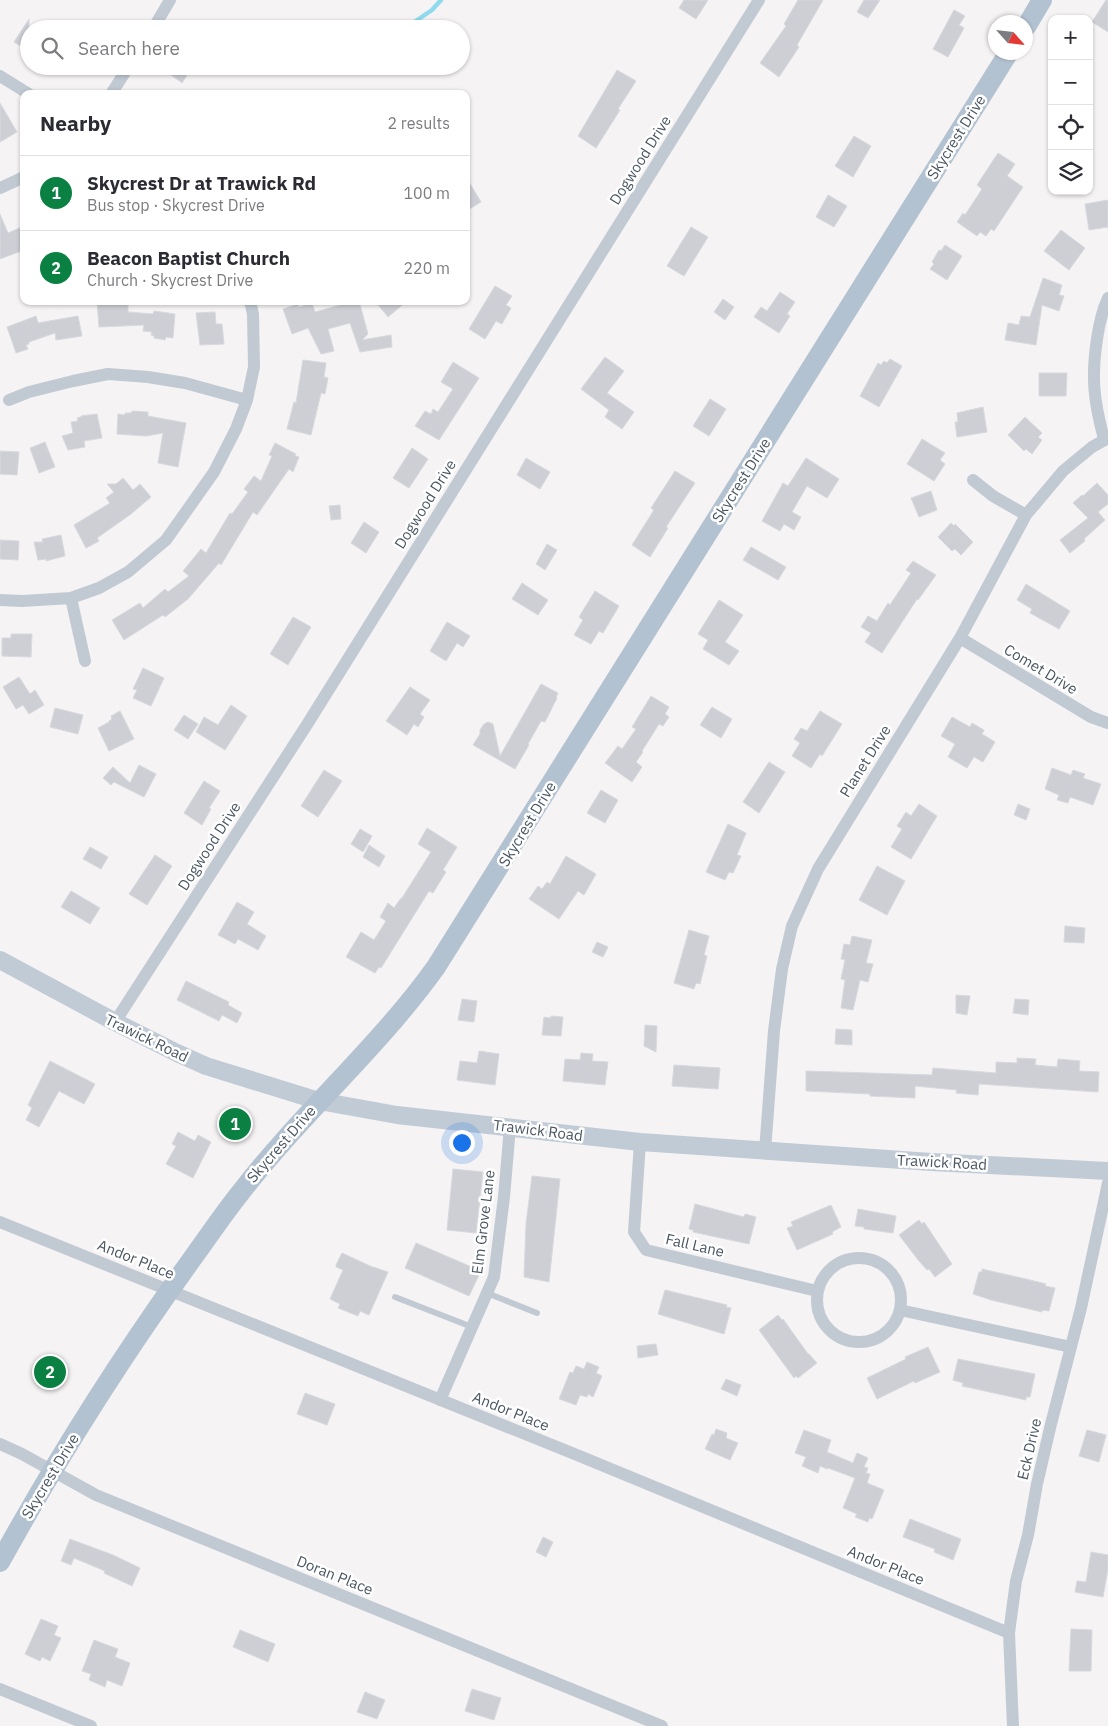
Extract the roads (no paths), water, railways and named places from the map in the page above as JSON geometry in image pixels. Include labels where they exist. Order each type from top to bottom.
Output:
[{"type":"main road","points":[[1033,15],[1042,0]]},
{"type":"main road","name":"Skycrest Drive","points":[[0,1562],[52,1471],[130,1346],[240,1192],[293,1128],[350,1070],[424,985],[1004,60]]},
{"type":"street","points":[[158,20],[170,0]]},
{"type":"street","name":"Dogwood Drive","points":[[115,1022],[308,723],[759,0]]},
{"type":"street","points":[[114,90],[123,75]]},
{"type":"street","points":[[0,76],[23,90]]},
{"type":"street","points":[[0,188],[20,179]]},
{"type":"street","points":[[1106,439],[1096,409],[1093,386],[1099,327],[1108,298]]},
{"type":"street","points":[[0,600],[22,602],[71,598],[99,588],[128,572],[166,540],[214,472],[236,429],[247,400],[254,367],[253,314],[251,305]]},
{"type":"street","points":[[9,400],[29,392],[108,374],[148,377],[185,383],[247,400]]},
{"type":"street","name":"Planet Drive","points":[[765,1151],[774,1031],[782,968],[792,926],[818,869],[960,638],[1026,515],[1064,471],[1092,447],[1106,439]]},
{"type":"street","points":[[973,480],[993,496],[1026,515]]},
{"type":"street","points":[[71,598],[86,662]]},
{"type":"street","name":"Comet Drive","points":[[960,638],[1091,717],[1108,723]]},
{"type":"street","name":"Trawick Road","points":[[0,960],[177,1054],[206,1066],[319,1101],[397,1115],[640,1142],[931,1162],[1108,1171]]},
{"type":"street","name":"Elm Grove Lane","points":[[440,1400],[494,1277],[510,1127]]},
{"type":"street","name":"Fall Lane","points":[[640,1142],[634,1232],[646,1250],[817,1291]]},
{"type":"street","name":"Eck Drive","points":[[1013,1726],[1009,1633],[1016,1581],[1108,1183]]},
{"type":"street","name":"Andor Place","points":[[0,1222],[586,1459],[1009,1633]]},
{"type":"street","points":[[850,1258],[867,1258],[882,1264],[894,1276],[900,1290],[902,1302],[894,1324],[886,1333],[871,1341],[854,1343],[842,1340],[832,1334],[824,1325],[818,1314],[816,1303],[817,1291],[824,1276],[836,1265],[850,1258]]},
{"type":"street","points":[[900,1310],[1071,1347]]},
{"type":"street","name":"Doran Place","points":[[0,1444],[96,1495],[662,1726]]},
{"type":"street","points":[[0,1689],[91,1726]]},
{"type":"lane","points":[[487,1293],[537,1314]]},
{"type":"lane","points":[[395,1297],[472,1327]]},
{"type":"waterway","points":[[417,20],[432,10],[441,0]]},
{"type":"place","name":"Skycrest Dr at Trawick Rd","points":[[235,1124]]},
{"type":"place","name":"Beacon Baptist Church","points":[[50,1372]]}]
